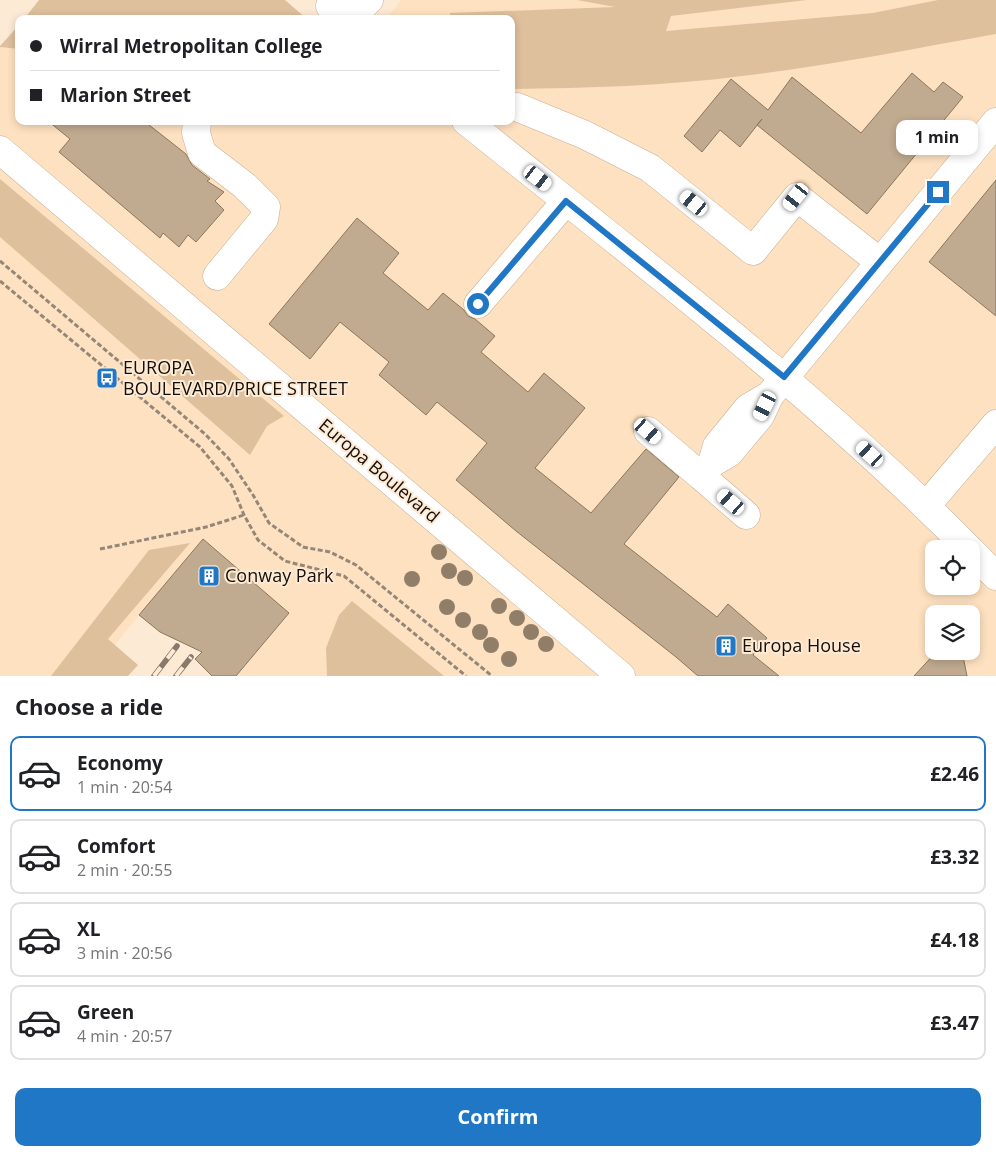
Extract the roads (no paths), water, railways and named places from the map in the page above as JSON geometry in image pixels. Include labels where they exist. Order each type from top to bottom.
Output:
[{"type":"street","points":[[517,107],[584,134],[650,168],[752,251],[796,197],[880,262]]},
{"type":"street","points":[[706,470],[729,453],[760,416],[777,386],[996,122]]},
{"type":"street","points":[[197,125],[196,133],[202,153],[245,186],[266,208],[264,219],[217,276]]},
{"type":"street","points":[[471,125],[566,201],[777,386],[926,506],[960,540]]},
{"type":"street","name":"Europa Boulevard","points":[[0,150],[621,676]]},
{"type":"street","points":[[478,304],[566,201]]},
{"type":"street","points":[[926,506],[996,424]]},
{"type":"street","points":[[648,431],[706,470],[746,515]]},
{"type":"street","points":[[980,560],[996,576]]},
{"type":"railway","points":[[154,676],[177,646]]},
{"type":"railway","points":[[176,676],[191,657]]},
{"type":"place","name":"EUROPA BOULEVARD/PRICE STREET","points":[[107,378]]},
{"type":"place","name":"Conway Park","points":[[209,576]]},
{"type":"place","name":"Europa House","points":[[726,646]]}]
